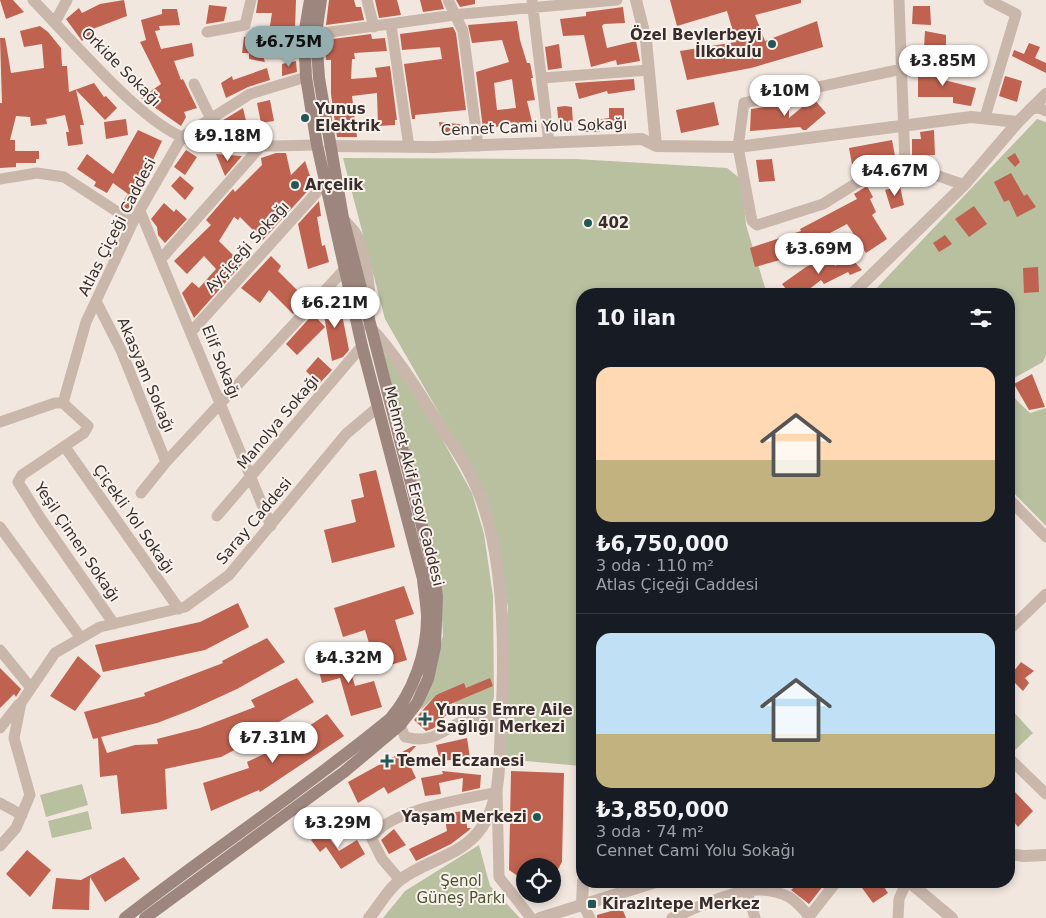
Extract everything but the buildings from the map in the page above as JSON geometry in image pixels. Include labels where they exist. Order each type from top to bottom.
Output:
[{"type":"main road","name":"Mehmet Akif Ersoy Caddesi","points":[[126,918],[395,722],[399,709],[418,674],[427,618],[423,579],[362,346],[364,327],[343,218],[324,146],[312,77],[310,0]]},
{"type":"main road","name":"Mehmet Akif Ersoy Caddesi","points":[[310,35],[321,0]]},
{"type":"main road","name":"Mehmet Akif Ersoy Caddesi","points":[[145,918],[344,772],[417,703],[428,679],[436,647],[437,596],[432,565],[390,401],[343,271],[325,183],[324,146]]},
{"type":"main road","points":[[378,407],[390,401]]},
{"type":"street","name":"Orkide Sokağı","points":[[33,0],[145,116],[182,137],[190,140],[261,146],[324,146]]},
{"type":"street","points":[[55,22],[67,0]]},
{"type":"street","points":[[207,32],[245,25],[251,0]]},
{"type":"street","points":[[367,0],[374,27]]},
{"type":"street","points":[[448,0],[463,30],[478,146]]},
{"type":"street","points":[[310,35],[533,4],[616,0]]},
{"type":"street","points":[[636,0],[646,40],[656,146]]},
{"type":"street","points":[[899,0],[906,164]]},
{"type":"street","points":[[985,117],[1016,14],[988,0]]},
{"type":"street","points":[[533,4],[549,143]]},
{"type":"street","points":[[391,25],[409,147]]},
{"type":"street","points":[[902,69],[744,103],[738,148],[752,221],[756,225],[823,204],[863,180],[896,170],[906,164]]},
{"type":"street","points":[[542,78],[649,70]]},
{"type":"street","name":"Atlas Çiçeği Caddesi","points":[[63,402],[86,322],[134,222],[182,137],[250,94],[312,77]]},
{"type":"street","points":[[194,84],[211,118]]},
{"type":"street","points":[[858,288],[964,185],[1018,122],[1046,94]]},
{"type":"street","points":[[1030,109],[1039,108],[1046,111]]},
{"type":"street","name":"Cennet Cami Yolu Sokağı","points":[[324,146],[478,146],[642,139],[656,146],[738,148],[971,117],[1018,122]]},
{"type":"street","points":[[161,259],[261,146]]},
{"type":"street","points":[[906,164],[964,185]]},
{"type":"street","points":[[0,179],[37,173],[64,177],[134,222]]},
{"type":"street","name":"Ayçiçeği Sokağı","points":[[192,331],[325,183]]},
{"type":"street","name":"Elif Sokağı","points":[[140,211],[192,331],[271,526]]},
{"type":"street","points":[[141,493],[166,462],[222,404],[343,271]]},
{"type":"street","name":"Akasyam Sokağı","points":[[96,300],[121,350],[166,462]]},
{"type":"street","points":[[364,327],[392,351],[473,479],[481,497],[488,522],[498,581],[502,630],[502,713],[497,792],[499,877],[531,918]]},
{"type":"street","name":"Manolya Sokağı","points":[[217,516],[362,346]]},
{"type":"street","points":[[0,422],[54,403],[63,402]]},
{"type":"street","name":"Yeşil Çimen Sokağı","points":[[63,402],[88,426],[84,433],[22,476],[18,482],[40,519],[114,624]]},
{"type":"street","name":"Saray Caddesi","points":[[0,846],[16,828],[30,795],[14,738],[21,703],[55,653],[100,627],[185,608],[229,575],[346,434],[378,407]]},
{"type":"street","name":"Çiçekli Yol Sokağı","points":[[65,447],[179,609]]},
{"type":"street","points":[[1015,505],[1046,537]]},
{"type":"street","points":[[0,527],[81,638]]},
{"type":"street","points":[[1015,624],[1046,594]]},
{"type":"street","points":[[0,650],[31,688]]},
{"type":"street","points":[[0,728],[21,703]]},
{"type":"street","points":[[395,722],[405,737],[427,739],[467,720],[490,718],[502,713]]},
{"type":"street","points":[[1015,764],[1046,794]]},
{"type":"street","points":[[369,918],[400,880],[468,843],[483,826],[497,792]]},
{"type":"street","points":[[400,880],[375,847],[372,839],[378,830],[394,818],[497,792]]},
{"type":"street","points":[[0,803],[22,816]]},
{"type":"street","points":[[1015,855],[1046,855]]},
{"type":"street","points":[[583,888],[582,903],[590,918]]},
{"type":"street","points":[[540,918],[582,903],[634,888]]},
{"type":"street","points":[[672,918],[746,889],[790,897],[808,917],[831,888]]},
{"type":"street","points":[[898,918],[900,899],[905,888]]},
{"type":"street","points":[[916,888],[952,918]]},
{"type":"street","points":[[746,889],[755,918]]},
{"type":"green space","points":[[1037,119],[1046,122],[1046,355],[1043,362],[1015,378],[1015,288],[877,288]]},
{"type":"green space","points":[[343,158],[576,159],[727,168],[742,180],[746,225],[765,288],[576,288],[576,766],[504,759],[508,607],[486,495],[385,319]]},
{"type":"green space","points":[[383,352],[399,370],[435,426],[472,493],[484,534],[493,596],[494,696],[491,711],[452,703],[452,709],[437,694],[421,710],[443,636],[439,570]]},
{"type":"green space","points":[[1015,399],[1030,413],[1046,408],[1046,526],[1015,494]]},
{"type":"green space","points":[[1015,714],[1033,733],[1015,750]]},
{"type":"green space","points":[[82,784],[88,805],[46,817],[40,795]]},
{"type":"green space","points":[[88,811],[92,829],[52,838],[48,821]]},
{"type":"green space","name":"Şenol Güneş Parkı","points":[[479,845],[490,886],[520,918],[383,918],[405,891]]},
{"type":"place","name":"Özel Beylerbeyi İlkokulu","points":[[772,44]]},
{"type":"place","name":"Yunus Elektrik","points":[[305,118]]},
{"type":"place","name":"Arçelik","points":[[295,185]]},
{"type":"place","name":"402","points":[[588,223]]},
{"type":"place","name":"Yunus Emre Aile Sağlığı Merkezi","points":[[425,719]]},
{"type":"place","name":"Temel Eczanesi","points":[[387,761]]},
{"type":"place","name":"Yaşam Merkezi","points":[[537,817]]},
{"type":"place","name":"Kirazlıtepe Merkez","points":[[592,904]]}]
